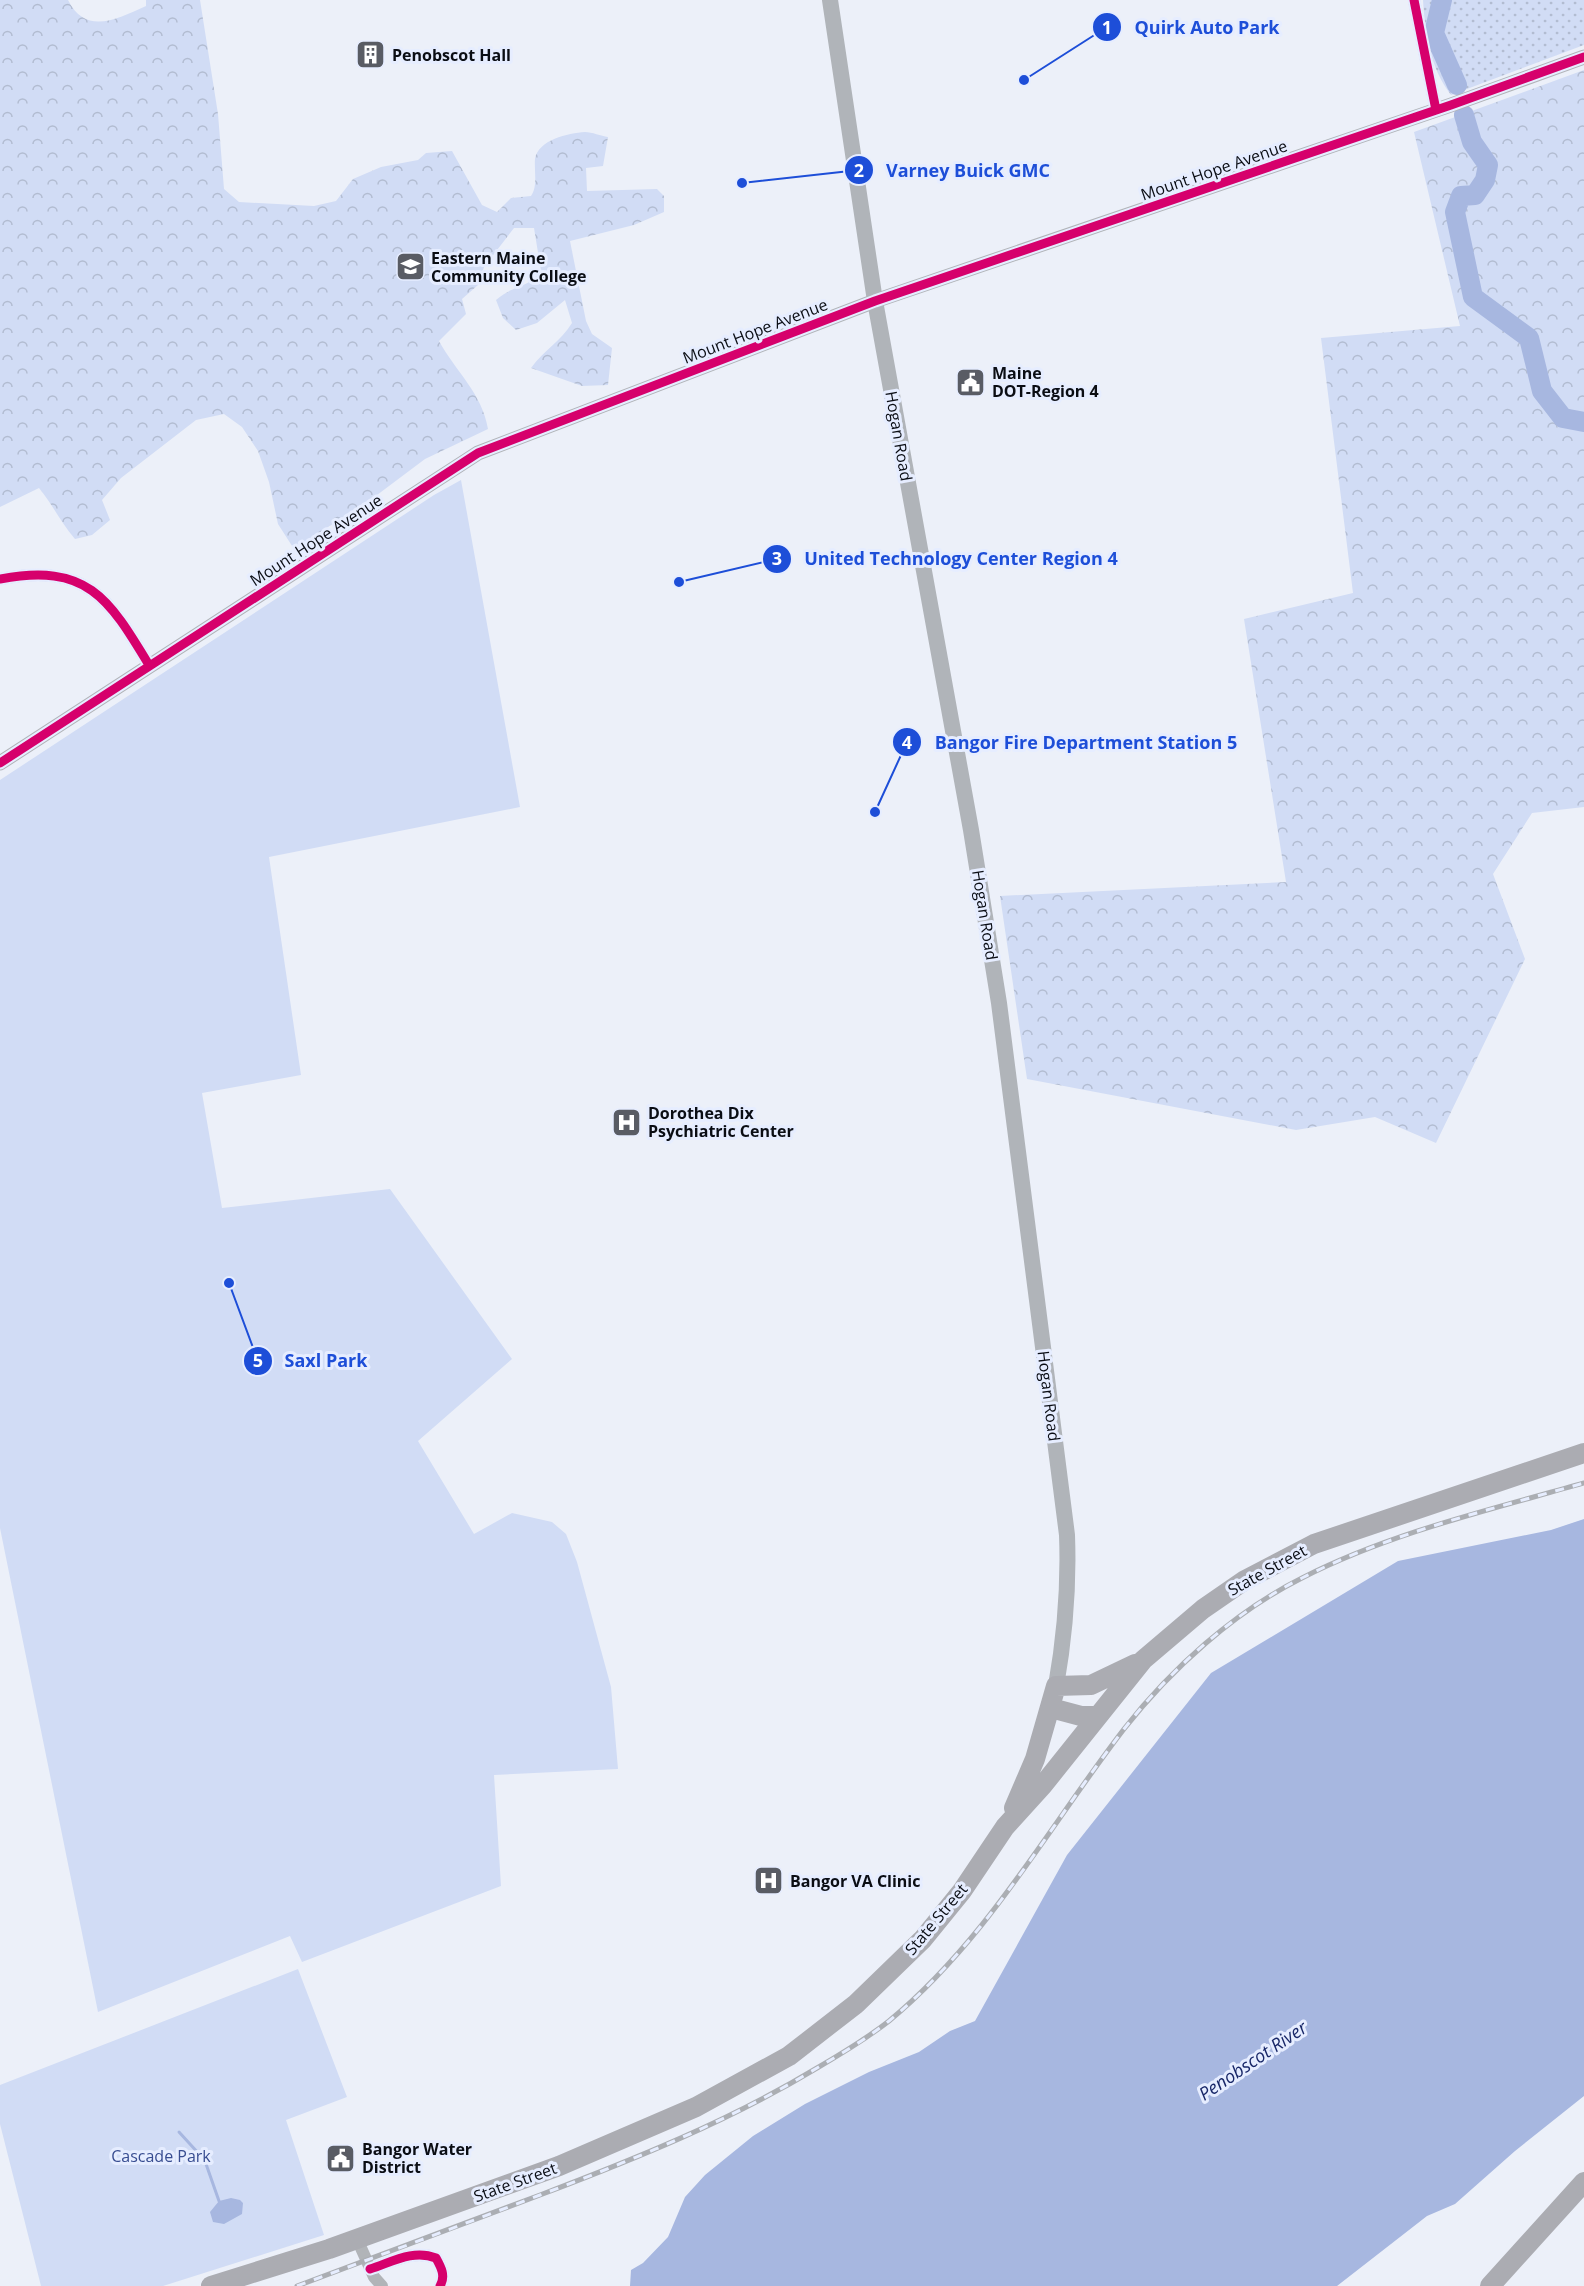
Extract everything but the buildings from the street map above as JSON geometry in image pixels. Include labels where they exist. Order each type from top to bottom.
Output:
[{"type":"main road","name":"Hogan Road","points":[[830,0],[875,301],[971,830],[1013,1105],[1067,1535],[1069,1584],[1064,1641],[1056,1686],[1051,1708],[1024,1788],[1005,1827]]},
{"type":"main road","name":"State Street","points":[[211,2286],[357,2239],[609,2146],[696,2107],[789,2056],[856,2004],[923,1939],[962,1891],[1005,1827],[1043,1785],[1143,1660],[1203,1609],[1245,1580],[1314,1544],[1584,1453]]},
{"type":"main road","points":[[1056,1686],[1091,1685],[1143,1660]]},
{"type":"main road","points":[[1051,1708],[1081,1716],[1098,1716]]},
{"type":"main road","points":[[1490,2286],[1584,2182]]},
{"type":"street","points":[[1414,0],[1436,110]]},
{"type":"street","name":"Mount Hope Avenue","points":[[0,763],[478,453],[875,301],[1436,110],[1584,57]]},
{"type":"street","points":[[0,579],[44,575],[92,588],[122,621],[149,665]]},
{"type":"street","points":[[357,2239],[370,2269],[382,2286]]},
{"type":"street","points":[[370,2269],[415,2253],[429,2255],[436,2258],[442,2270],[444,2276],[440,2286]]},
{"type":"green space","points":[[0,0],[68,0],[75,11],[84,18],[103,21],[124,16],[146,6],[146,0],[200,0],[218,114],[224,189],[239,202],[314,206],[336,201],[353,179],[381,167],[418,160],[426,153],[452,151],[482,205],[497,212],[511,198],[531,196],[535,183],[537,152],[548,142],[562,136],[585,132],[608,137],[603,166],[586,168],[587,191],[657,189],[664,196],[664,212],[634,225],[570,241],[586,321],[592,334],[612,348],[608,385],[582,386],[531,368],[572,323],[565,300],[537,323],[516,330],[503,318],[496,300],[529,282],[541,271],[534,228],[514,228],[484,267],[478,285],[462,299],[466,314],[439,341],[480,404],[488,429],[425,459],[373,498],[294,549],[278,524],[269,482],[258,451],[242,427],[224,414],[196,420],[121,478],[102,500],[110,520],[92,535],[75,539],[39,488],[0,507]]},
{"type":"green space","points":[[1423,0],[1584,0],[1584,45],[1451,95],[1433,62],[1425,25]]},
{"type":"green space","points":[[1584,70],[1584,807],[1532,813],[1493,874],[1525,959],[1436,1143],[1375,1117],[1296,1130],[1027,1079],[1000,896],[1286,882],[1244,619],[1353,593],[1321,338],[1460,326],[1414,132]]},
{"type":"green space","points":[[461,480],[520,807],[269,857],[301,1075],[202,1093],[222,1208],[390,1189],[512,1359],[418,1441],[474,1534],[512,1513],[552,1522],[566,1534],[577,1562],[611,1687],[618,1769],[494,1775],[501,1886],[302,1962],[290,1936],[98,2012],[0,1528],[0,780],[434,495]]},
{"type":"green space","name":"Cascade Park","points":[[298,1969],[347,2097],[286,2120],[324,2235],[163,2286],[41,2286],[0,2124],[0,2085]]},
{"type":"water","name":"Penobscot River","points":[[1584,1519],[1584,2096],[1515,2151],[1455,2204],[1427,2216],[1337,2286],[630,2286],[631,2270],[643,2263],[668,2237],[685,2197],[705,2175],[753,2136],[805,2104],[869,2072],[919,2052],[950,2031],[975,2021],[1067,1855],[1211,1673],[1398,1561],[1551,1530]]},
{"type":"water","points":[[231,2198],[243,2203],[242,2214],[224,2224],[213,2222],[210,2212],[219,2201]]},
{"type":"waterway","points":[[1442,0],[1434,33],[1457,85]]},
{"type":"waterway","points":[[1464,115],[1472,142],[1488,165],[1485,180],[1475,195],[1461,196],[1455,212],[1473,297],[1529,338],[1542,391],[1563,418],[1584,422]]},
{"type":"waterway","points":[[179,2132],[200,2155]]},
{"type":"waterway","points":[[206,2164],[219,2201]]},
{"type":"railway","points":[[297,2286],[510,2207],[646,2153],[750,2105],[844,2052],[889,2021],[956,1955],[1015,1882],[1096,1767],[1142,1707],[1183,1664],[1228,1625],[1302,1578],[1370,1548],[1476,1513],[1584,1483]]},
{"type":"cycle path","points":[[1414,0],[1436,110]]},
{"type":"cycle path","points":[[0,763],[478,453],[875,301],[1451,105],[1584,57]]},
{"type":"cycle path","points":[[0,579],[30,575],[54,576],[75,581],[92,590],[121,621],[149,665]]},
{"type":"cycle path","points":[[370,2269],[411,2256],[436,2258],[443,2275],[440,2286]]},
{"type":"place","name":"Penobscot Hall","points":[[371,55]]},
{"type":"place","name":"Quirk Auto Park","points":[[1024,80]]},
{"type":"place","name":"Varney Buick GMC","points":[[742,183]]},
{"type":"place","name":"Eastern Maine Community College","points":[[410,267]]},
{"type":"place","name":"Maine DOT-Region 4","points":[[971,382]]},
{"type":"place","name":"United Technology Center Region 4","points":[[679,582]]},
{"type":"place","name":"Bangor Fire Department Station 5","points":[[875,812]]},
{"type":"place","name":"Dorothea Dix Psychiatric Center","points":[[627,1122]]},
{"type":"place","name":"Saxl Park","points":[[229,1283]]},
{"type":"place","name":"Bangor VA Clinic","points":[[769,1881]]},
{"type":"place","name":"Bangor Water District","points":[[341,2158]]}]
